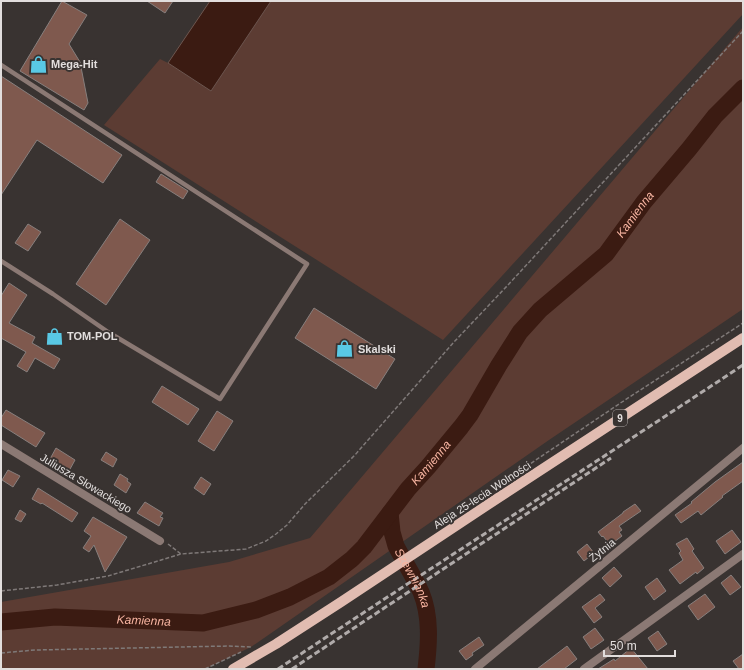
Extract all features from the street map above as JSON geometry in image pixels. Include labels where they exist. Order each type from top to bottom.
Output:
[{"type":"main road","name":"Aleja 25-lecia Wolności","points":[[233,669],[276,644],[341,602],[743,338]]},
{"type":"street","name":"Juliusza Słowackiego","points":[[1,444],[160,541]]},
{"type":"street","name":"Żytnia","points":[[475,669],[743,448]]},
{"type":"street","points":[[584,669],[743,554]]},
{"type":"lane","points":[[1,65],[307,264],[220,399],[108,332],[1,261]]},
{"type":"path","points":[[1,592],[57,585],[108,576],[181,554],[246,549],[276,534],[287,525],[354,455],[454,342],[508,286],[743,31]]},
{"type":"path","points":[[520,471],[622,402],[743,324]]},
{"type":"path","points":[[160,541],[181,554]]},
{"type":"path","points":[[205,669],[255,645]]},
{"type":"path","points":[[1,653],[35,650],[229,646],[251,647]]},
{"type":"shaded area","points":[[210,1],[271,1],[211,91],[168,63]]},
{"type":"shaded area","points":[[271,1],[743,1],[743,14],[443,340],[104,125],[160,59],[211,91]]},
{"type":"shaded area","points":[[743,27],[743,309],[549,440],[251,647],[205,669],[1,669],[1,602],[229,562],[310,538]]},
{"type":"building","points":[[62,1],[87,15],[69,44],[80,62],[88,103],[84,110],[20,71]]},
{"type":"building","points":[[147,1],[173,1],[165,13]]},
{"type":"building","points":[[1,76],[122,155],[103,183],[37,140],[1,195]]},
{"type":"building","points":[[161,174],[188,191],[183,199],[156,182]]},
{"type":"building","points":[[120,219],[150,240],[106,305],[76,284]]},
{"type":"building","points":[[28,224],[41,232],[28,251],[15,243]]},
{"type":"building","points":[[9,283],[27,295],[9,323],[35,337],[32,343],[60,359],[54,369],[35,358],[27,372],[17,366],[26,352],[1,338],[1,296]]},
{"type":"building","name":"Skalski","points":[[314,308],[395,359],[376,389],[295,338]]},
{"type":"building","points":[[162,386],[199,409],[188,425],[152,402]]},
{"type":"building","points":[[6,410],[45,433],[36,447],[1,425],[1,418]]},
{"type":"building","points":[[217,411],[233,421],[214,451],[198,441]]},
{"type":"building","points":[[56,448],[75,460],[69,471],[50,459]]},
{"type":"building","points":[[106,452],[117,459],[113,467],[101,460]]},
{"type":"building","points":[[743,462],[743,481],[722,496],[723,497],[701,515],[698,511],[681,523],[675,515],[692,503],[691,502],[715,482]]},
{"type":"building","points":[[8,470],[20,476],[13,487],[2,480]]},
{"type":"building","points":[[120,474],[128,479],[127,481],[131,484],[126,493],[114,485]]},
{"type":"building","points":[[201,477],[211,484],[204,495],[194,488]]},
{"type":"building","points":[[38,488],[78,513],[72,522],[42,503],[41,504],[32,499]]},
{"type":"building","points":[[145,502],[163,513],[160,517],[163,518],[159,526],[137,513]]},
{"type":"building","points":[[635,504],[641,511],[619,526],[622,530],[619,532],[622,536],[610,545],[598,532]]},
{"type":"building","points":[[20,510],[26,514],[21,522],[15,519]]},
{"type":"building","points":[[93,517],[127,537],[105,572],[94,545],[89,552],[83,548],[91,536],[84,531]]},
{"type":"building","points":[[732,530],[741,542],[725,554],[716,541]]},
{"type":"building","points":[[687,538],[694,549],[692,551],[704,568],[680,584],[669,570],[683,560],[679,553],[681,551],[676,544]]},
{"type":"building","points":[[587,544],[594,553],[584,561],[577,552]]},
{"type":"building","points":[[614,567],[622,576],[610,587],[602,578]]},
{"type":"building","points":[[731,575],[741,587],[730,595],[721,583]]},
{"type":"building","points":[[657,578],[666,591],[654,600],[645,587]]},
{"type":"building","points":[[600,594],[605,600],[595,608],[602,617],[594,623],[582,607]]},
{"type":"building","points":[[705,594],[715,607],[698,620],[688,606]]},
{"type":"building","points":[[595,628],[604,640],[591,649],[583,637]]},
{"type":"building","points":[[658,631],[667,644],[657,651],[648,638]]},
{"type":"building","points":[[479,637],[484,645],[472,653],[473,655],[466,660],[459,651]]},
{"type":"building","points":[[567,646],[577,659],[564,669],[537,669]]},
{"type":"building","points":[[631,648],[648,669],[598,669],[614,659],[615,661]]},
{"type":"building","points":[[743,654],[743,669],[739,669],[733,661]]},
{"type":"waterway","name":"Kamienna","points":[[1,622],[55,617],[203,623],[256,610],[290,597],[329,577],[352,559],[364,547],[408,489],[461,427],[470,415],[520,332],[540,310],[606,254],[644,202],[715,116],[743,88]]},
{"type":"waterway","name":"Szewnianka","points":[[390,513],[392,532],[396,546],[421,592],[424,601],[428,620],[428,650],[426,669]]},
{"type":"railway","points":[[278,669],[743,365]]},
{"type":"railway","points":[[292,669],[611,458]]},
{"type":"place","name":"Mega-Hit","points":[[38,64]]},
{"type":"place","name":"TOM-POL","points":[[54,336]]},
{"type":"place","name":"Skalski","points":[[345,349]]}]
